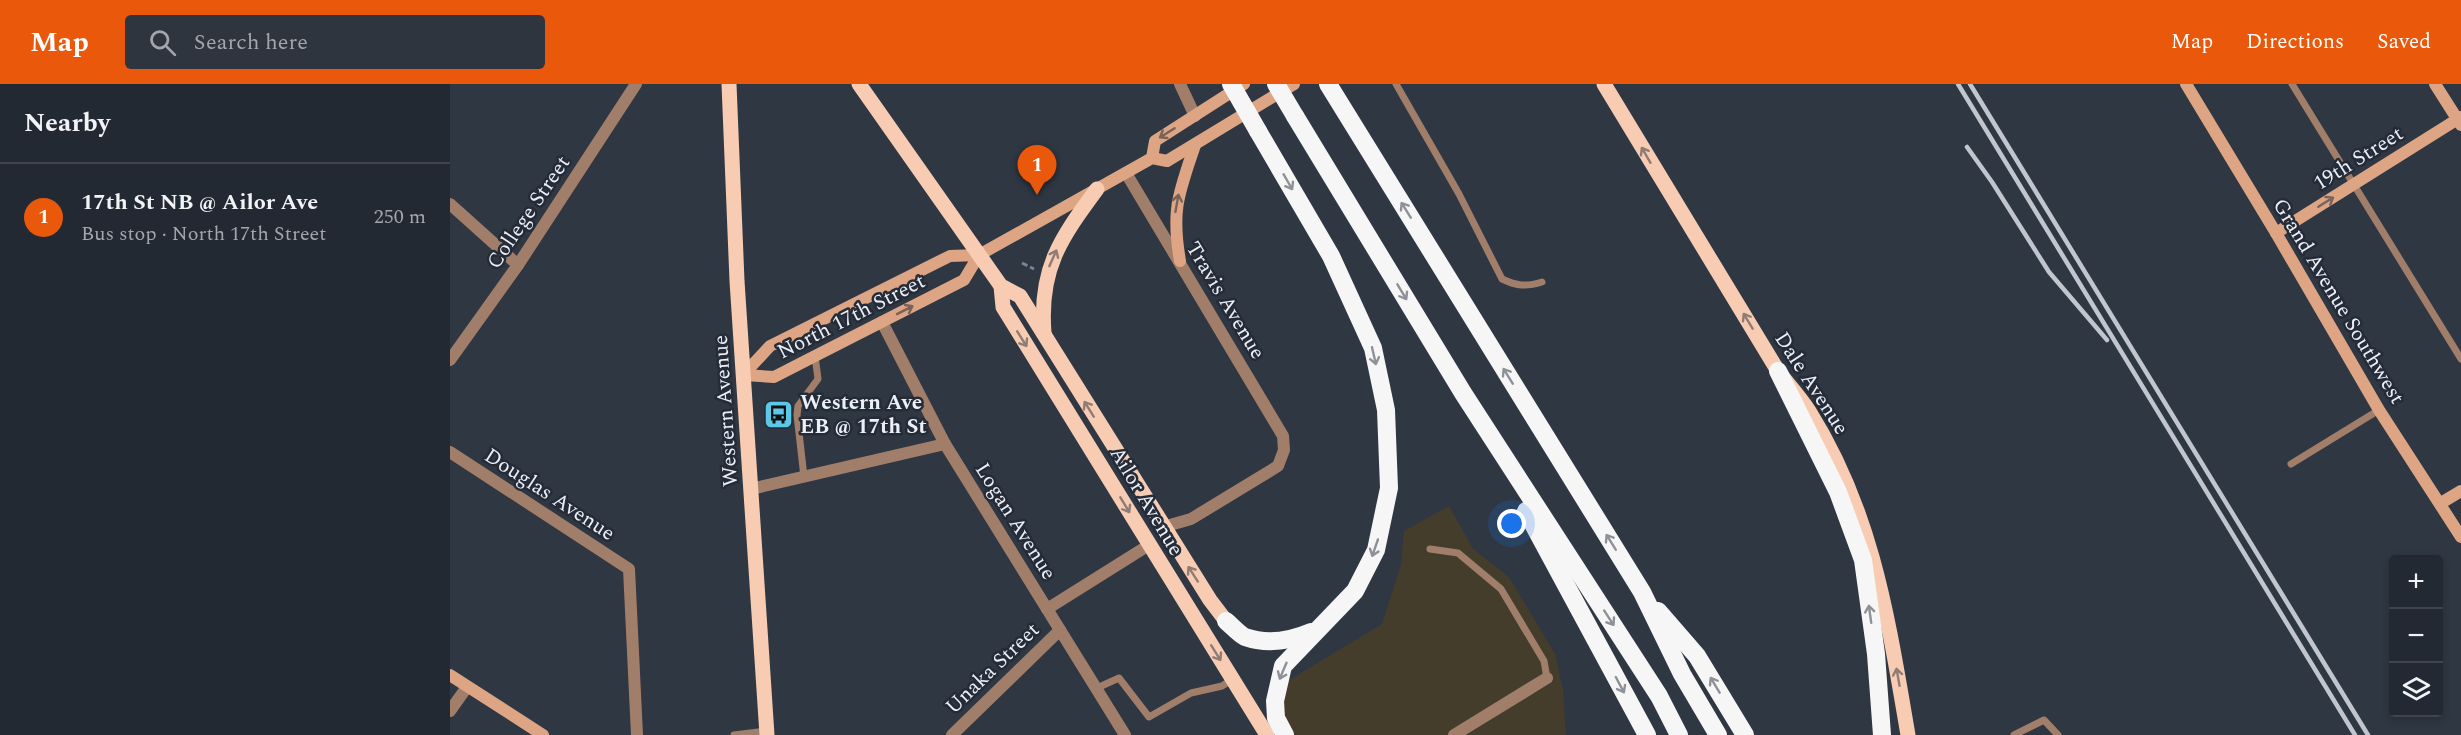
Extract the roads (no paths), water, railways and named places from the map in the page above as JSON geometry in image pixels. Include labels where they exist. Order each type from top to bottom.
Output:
[{"type":"highway","points":[[1231,84],[1331,256],[1373,348],[1386,410],[1389,488],[1376,550],[1355,591],[1282,666],[1275,701],[1276,718],[1285,735]]},
{"type":"highway","points":[[1276,84],[1463,393],[1659,696],[1679,735]]},
{"type":"highway","points":[[1330,87],[1642,592],[1682,674],[1718,735]]},
{"type":"highway","points":[[1778,371],[1838,492],[1863,560],[1876,654],[1882,735]]},
{"type":"highway","points":[[1463,393],[1647,735]]},
{"type":"highway","points":[[1642,592],[1697,656],[1745,735]]},
{"type":"highway","points":[[1227,621],[1244,636],[1272,642],[1293,640],[1321,627]]},
{"type":"main road","name":"Western Avenue","points":[[729,84],[743,375],[767,733]]},
{"type":"main road","name":"Ailor Avenue","points":[[859,84],[1001,286],[1020,296],[1163,527],[1221,617],[1227,621]]},
{"type":"main road","name":"North 17th Street","points":[[1152,158],[1155,141],[1244,84]]},
{"type":"main road","name":"North 17th Street","points":[[743,375],[770,346],[950,256],[979,255],[1152,158],[1167,161],[1294,84]]},
{"type":"main road","name":"Dale Avenue","points":[[1604,84],[1778,371],[1809,410],[1838,465],[1859,513],[1873,555],[1884,602],[1908,735]]},
{"type":"main road","name":"Grand Avenue Southwest","points":[[2186,84],[2379,410],[2461,537]]},
{"type":"main road","points":[[2435,84],[2460,120]]},
{"type":"main road","name":"19th Street","points":[[2276,233],[2460,120]]},
{"type":"main road","points":[[1180,261],[1175,234],[1175,210],[1180,186],[1195,145]]},
{"type":"main road","points":[[1044,336],[1042,306],[1049,265],[1067,229],[1097,189]]},
{"type":"main road","name":"North 17th Street","points":[[743,375],[774,377],[964,280],[979,255]]},
{"type":"main road","name":"Ailor Avenue","points":[[1001,286],[1003,307],[1267,735]]},
{"type":"main road","points":[[2441,503],[2461,491]]},
{"type":"main road","points":[[450,675],[543,735]]},
{"type":"street","name":"College Street","points":[[451,356],[518,265],[636,84]]},
{"type":"street","points":[[1180,84],[1195,116]]},
{"type":"street","name":"Travis Avenue","points":[[1126,173],[1283,436],[1284,450],[1278,466],[1191,519],[1163,527]]},
{"type":"street","points":[[450,204],[518,265]]},
{"type":"street","name":"Logan Avenue","points":[[882,322],[945,444],[1125,735]]},
{"type":"street","points":[[751,489],[945,444]]},
{"type":"street","name":"Douglas Avenue","points":[[450,452],[629,568],[637,735]]},
{"type":"street","name":"Unaka Street","points":[[1047,609],[1149,545]]},
{"type":"street","name":"Unaka Street","points":[[952,735],[1060,630]]},
{"type":"street","points":[[1455,735],[1546,678]]},
{"type":"street","points":[[450,711],[467,687]]},
{"type":"lane","points":[[1396,84],[1459,194],[1502,279],[1514,285],[1527,287],[1542,282]]},
{"type":"lane","points":[[2292,84],[2461,359]]},
{"type":"lane","points":[[804,477],[797,415],[798,406],[818,379],[815,356]]},
{"type":"lane","points":[[2291,464],[2379,410]]},
{"type":"lane","points":[[1430,549],[1458,553],[1501,589],[1544,661],[1546,678]]},
{"type":"lane","points":[[1096,688],[1119,678],[1149,717],[1191,693],[1222,686],[1233,680]]},
{"type":"lane","points":[[2014,735],[2044,720],[2058,735]]},
{"type":"lane","points":[[734,735],[767,733]]},
{"type":"railway","points":[[1958,84],[2355,735]]},
{"type":"railway","points":[[1970,84],[2368,735]]},
{"type":"railway","points":[[1967,147],[2049,272],[2107,340]]},
{"type":"place","name":"17th St NB @ Ailor Ave","points":[[1037,195]]},
{"type":"place","name":"Western Ave EB @ 17th St","points":[[779,414]]}]
